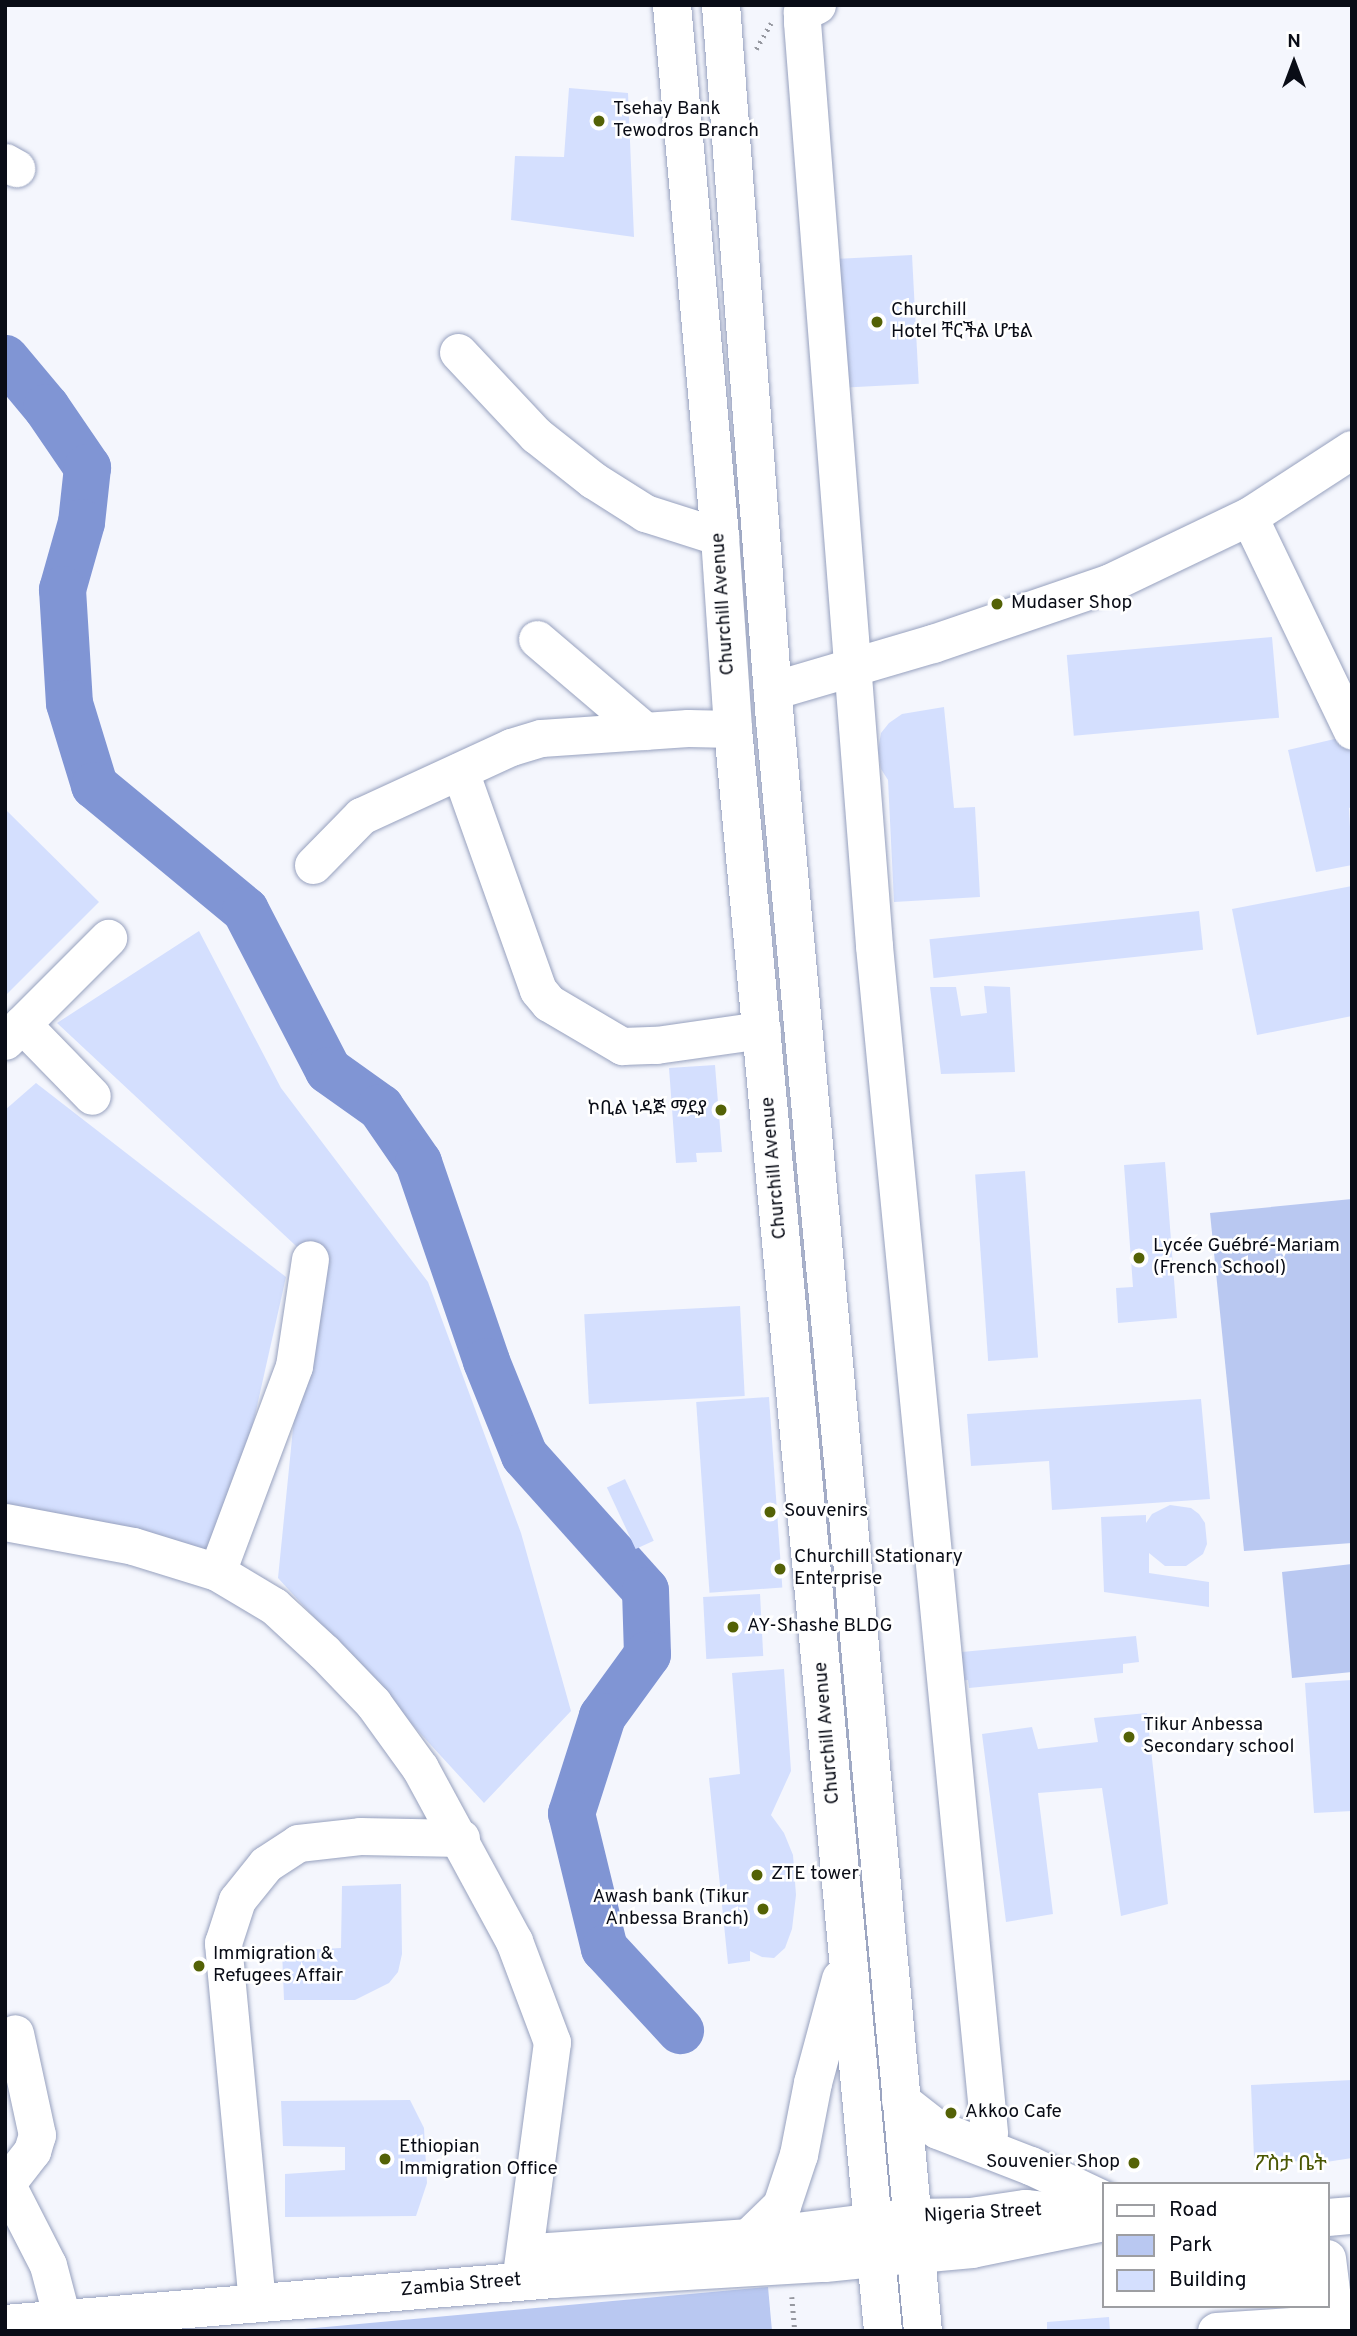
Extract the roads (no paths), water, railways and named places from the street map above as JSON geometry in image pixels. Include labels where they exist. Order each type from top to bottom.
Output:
[{"type":"main road","name":"Churchill Avenue","points":[[672,5],[720,537],[733,729],[883,2331]]},
{"type":"main road","name":"Churchill Avenue","points":[[721,5],[773,691],[923,2331]]},
{"type":"main road","points":[[773,691],[852,669],[1111,583],[1249,517],[1352,450]]},
{"type":"main road","points":[[749,2238],[782,2206],[799,2155],[813,2083],[848,1953]]},
{"type":"main road","points":[[901,2101],[938,2130],[1031,2166],[1100,2215]]},
{"type":"main road","name":"Zambia Street","points":[[5,2298],[132,2310],[254,2289],[915,2235]]},
{"type":"main road","name":"Zambia Street","points":[[522,2268],[749,2238],[875,2240]]},
{"type":"main road","name":"Zambia Street","points":[[5,2324],[59,2305]]},
{"type":"street","points":[[809,8],[852,669],[874,946],[989,2132]]},
{"type":"street","points":[[458,352],[536,435],[593,480],[645,513],[720,537]]},
{"type":"street","points":[[1249,517],[1352,731]]},
{"type":"street","points":[[537,639],[645,731]]},
{"type":"street","points":[[313,865],[361,816],[512,747],[541,738],[645,731],[733,729]]},
{"type":"street","points":[[460,771],[538,990],[549,1003],[622,1046],[656,1045],[762,1030]]},
{"type":"street","points":[[92,1096],[14,1033],[108,938]]},
{"type":"street","points":[[217,1572],[294,1366],[310,1259]]},
{"type":"street","points":[[5,1522],[133,1546],[217,1572],[274,1606],[373,1703],[420,1768],[461,1838],[514,1941],[552,2042],[522,2268]]},
{"type":"street","points":[[254,2289],[223,1943],[237,1899],[266,1864],[298,1843],[360,1836],[461,1838]]},
{"type":"street","points":[[15,2034],[37,2135],[32,2151],[6,2182],[48,2265],[59,2305]]},
{"type":"street","name":"Nigeria Street","points":[[915,2235],[970,2216],[1025,2208],[1100,2215]]},
{"type":"street","points":[[1329,2217],[1352,2214]]},
{"type":"street","points":[[1216,2331],[1343,2322],[1329,2266]]},
{"type":"waterway","points":[[5,358],[46,407],[87,467],[81,522],[62,589],[69,703],[94,785],[245,910],[328,1070],[380,1107],[418,1162],[486,1361],[524,1455],[645,1590],[647,1654],[602,1716],[571,1813],[604,1948],[680,2030]]},
{"type":"place","name":"Tsehay Bank Tewodros Branch","points":[[599,121]]},
{"type":"place","name":"Churchill Hotel ቸርችል ሆቴል","points":[[877,322]]},
{"type":"place","name":"Mudaser Shop","points":[[997,604]]},
{"type":"place","name":"ኮቢል ነዳጅ ማደያ","points":[[721,1110]]},
{"type":"place","name":"Lycée Guébré-Mariam (French School)","points":[[1139,1258]]},
{"type":"place","name":"Souvenirs","points":[[770,1512]]},
{"type":"place","name":"Churchill Stationary Enterprise","points":[[780,1569]]},
{"type":"place","name":"AY-Shashe BLDG","points":[[733,1627]]},
{"type":"place","name":"Tikur Anbessa Secondary school","points":[[1129,1737]]},
{"type":"place","name":"ZTE tower","points":[[757,1875]]},
{"type":"place","name":"Awash bank (Tikur Anbessa Branch)","points":[[763,1909]]},
{"type":"place","name":"Immigration & Refugees Affair","points":[[199,1966]]},
{"type":"place","name":"Akkoo Cafe","points":[[951,2113]]},
{"type":"place","name":"Ethiopian Immigration Office","points":[[385,2159]]},
{"type":"place","name":"Souvenier Shop","points":[[1134,2163]]},
{"type":"district","name":"ፖስታ ቤት","points":[[1291,2165]]}]
